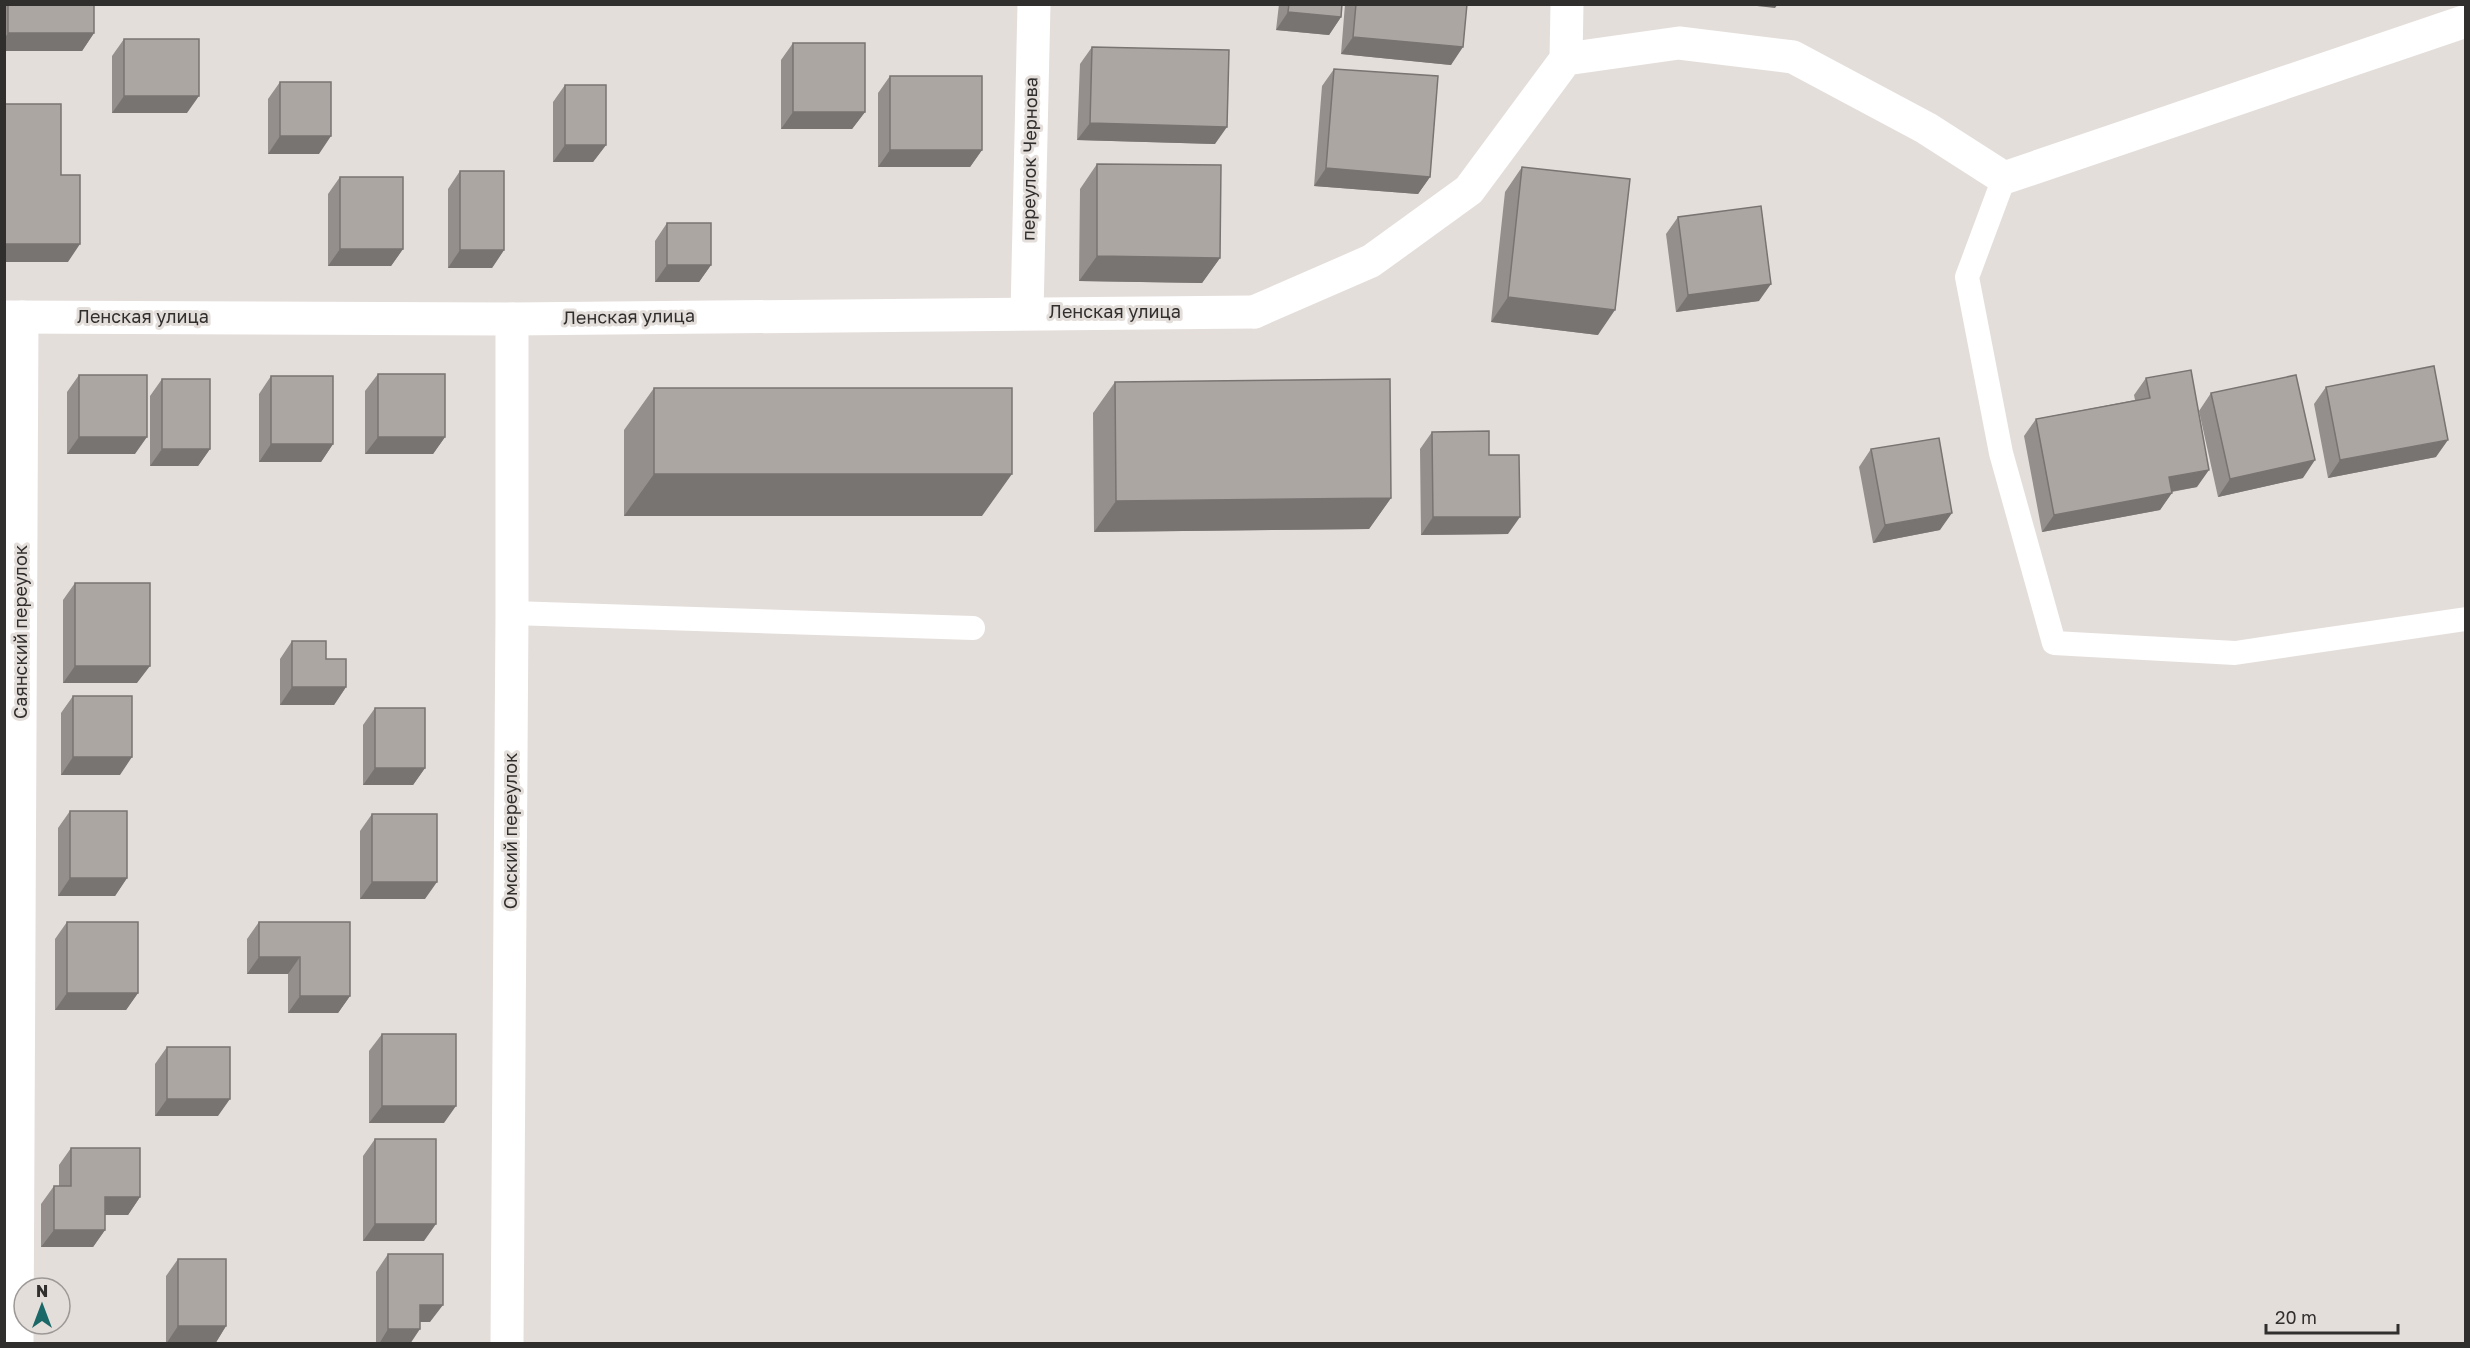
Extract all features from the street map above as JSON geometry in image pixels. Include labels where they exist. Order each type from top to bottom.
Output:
[{"type":"street","name":"переулок Чернова","points":[[1027,313],[1034,4]]},
{"type":"street","points":[[1567,4],[1566,59],[1679,43],[1793,57],[1926,128],[2004,178],[2466,21]]},
{"type":"street","name":"Ленская улица","points":[[13,317],[512,319],[1254,312],[1371,261],[1469,190],[1566,59]]},
{"type":"street","name":"Саянский переулок","points":[[13,317],[17,1344]]},
{"type":"street","name":"Омский переулок","points":[[507,1344],[512,319]]},
{"type":"lane","points":[[2004,178],[1967,277],[2001,453],[2054,643],[2235,653],[2466,619]]},
{"type":"lane","points":[[512,613],[973,628]]},
{"type":"building","points":[[8,4],[94,4],[94,33],[8,33]]},
{"type":"building","points":[[1289,4],[1342,4],[1341,17],[1288,12]]},
{"type":"building","points":[[1356,4],[1467,4],[1463,47],[1353,37]]},
{"type":"building","points":[[124,39],[199,39],[199,96],[124,96]]},
{"type":"building","points":[[793,43],[865,43],[865,112],[793,112]]},
{"type":"building","points":[[1092,47],[1229,50],[1227,127],[1090,123]]},
{"type":"building","points":[[1334,69],[1438,76],[1430,177],[1326,168]]},
{"type":"building","points":[[890,76],[982,76],[982,150],[890,150]]},
{"type":"building","points":[[280,82],[331,82],[331,136],[280,136]]},
{"type":"building","points":[[565,85],[606,85],[606,145],[565,145]]},
{"type":"building","points":[[4,104],[61,104],[61,175],[80,175],[80,244],[4,244]]},
{"type":"building","points":[[1097,164],[1221,165],[1220,258],[1097,256]]},
{"type":"building","points":[[1522,167],[1630,179],[1615,310],[1508,297]]},
{"type":"building","points":[[460,171],[504,171],[504,250],[460,250]]},
{"type":"building","points":[[340,177],[403,177],[403,249],[340,249]]},
{"type":"building","points":[[1761,206],[1771,284],[1688,295],[1678,217]]},
{"type":"building","points":[[667,223],[711,223],[711,265],[667,265]]},
{"type":"building","points":[[2434,366],[2448,440],[2340,460],[2326,387]]},
{"type":"building","points":[[2191,370],[2209,470],[2169,477],[2172,493],[2054,515],[2036,419],[2150,398],[2146,378]]},
{"type":"building","points":[[378,374],[445,374],[445,437],[378,437]]},
{"type":"building","points":[[79,375],[147,375],[147,437],[79,437]]},
{"type":"building","points":[[2296,375],[2315,460],[2230,479],[2211,393]]},
{"type":"building","points":[[271,376],[333,376],[333,444],[271,444]]},
{"type":"building","points":[[162,379],[210,379],[210,449],[162,449]]},
{"type":"building","points":[[1390,379],[1391,498],[1116,501],[1115,382]]},
{"type":"building","points":[[654,388],[1012,388],[1012,474],[654,474]]},
{"type":"building","points":[[1489,431],[1489,455],[1519,455],[1520,517],[1433,517],[1432,432]]},
{"type":"building","points":[[1939,438],[1952,513],[1885,525],[1871,449]]},
{"type":"building","points":[[75,583],[150,583],[150,666],[75,666]]},
{"type":"building","points":[[292,641],[326,641],[326,659],[346,659],[346,687],[292,687]]},
{"type":"building","points":[[73,696],[132,696],[132,757],[73,757]]},
{"type":"building","points":[[375,708],[425,708],[425,768],[375,768]]},
{"type":"building","points":[[70,811],[127,811],[127,878],[70,878]]},
{"type":"building","points":[[372,814],[437,814],[437,882],[372,882]]},
{"type":"building","points":[[67,922],[138,922],[138,993],[67,993]]},
{"type":"building","points":[[259,922],[350,922],[350,996],[300,996],[300,957],[259,957]]},
{"type":"building","points":[[382,1034],[456,1034],[456,1106],[382,1106]]},
{"type":"building","points":[[167,1047],[230,1047],[230,1099],[167,1099]]},
{"type":"building","points":[[375,1139],[436,1139],[436,1224],[375,1224]]},
{"type":"building","points":[[71,1148],[140,1148],[140,1197],[105,1197],[105,1230],[54,1230],[54,1186],[71,1186]]},
{"type":"building","points":[[388,1254],[443,1254],[443,1305],[420,1305],[420,1329],[388,1329]]},
{"type":"building","points":[[178,1259],[226,1259],[226,1326],[178,1326]]}]
